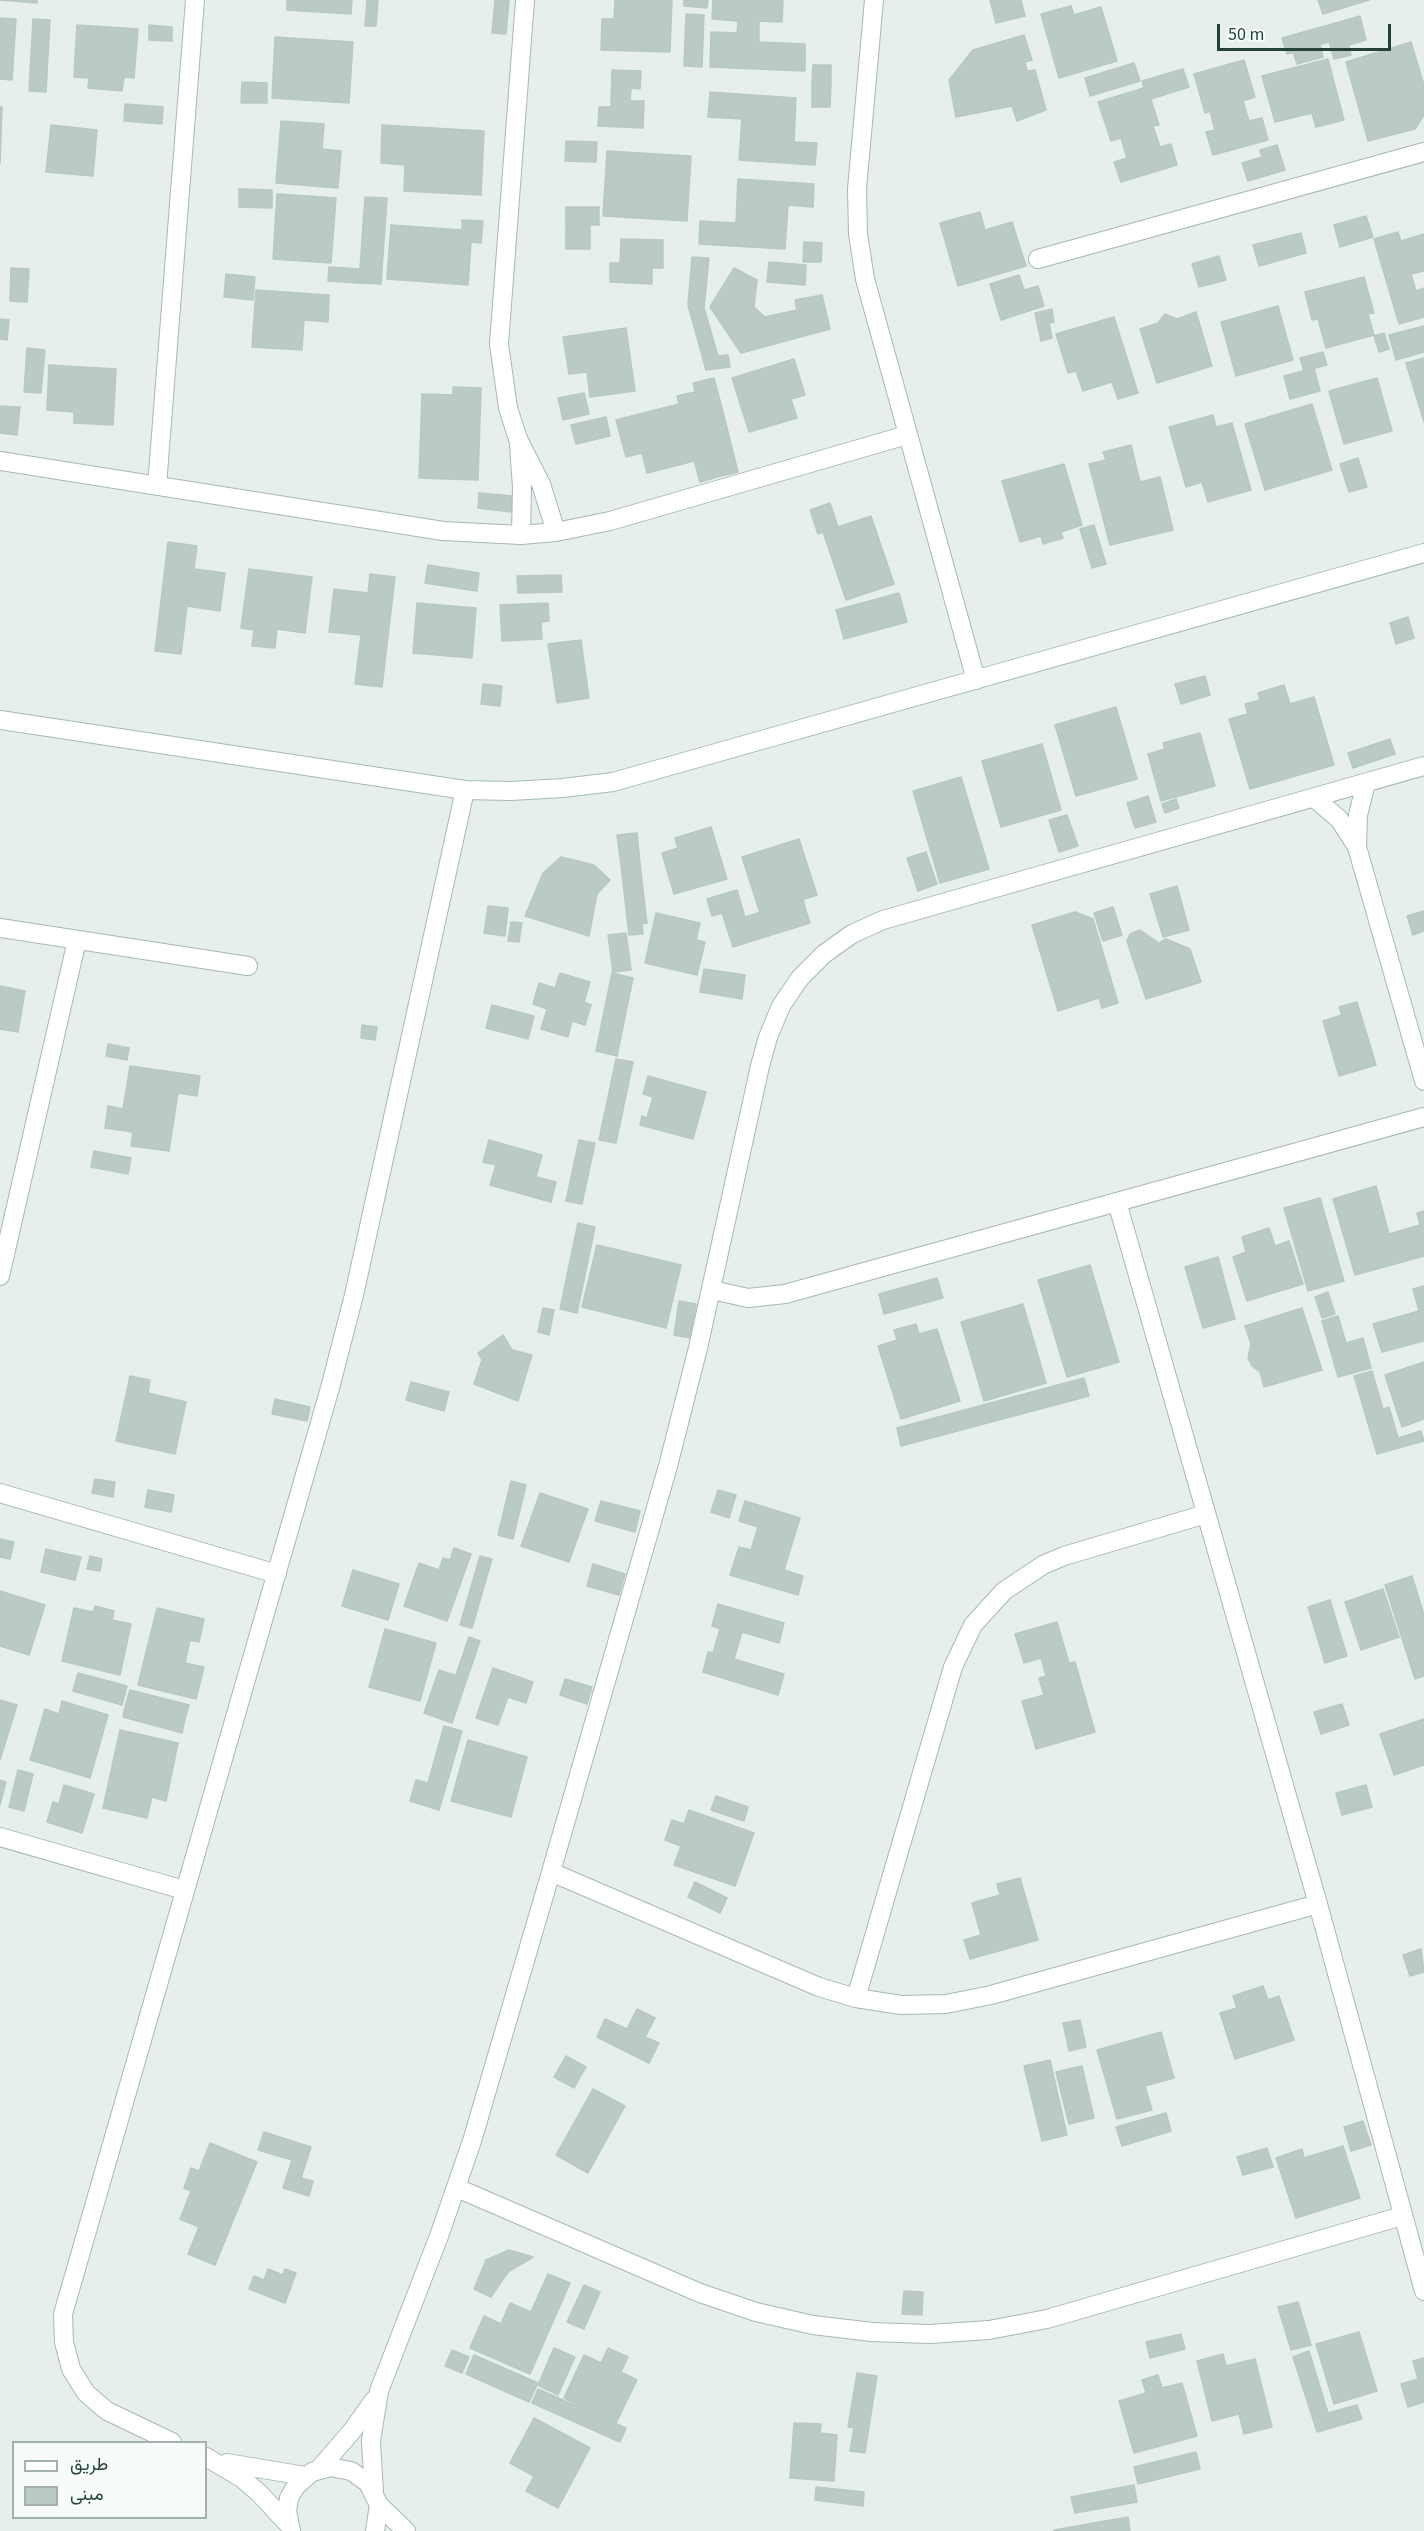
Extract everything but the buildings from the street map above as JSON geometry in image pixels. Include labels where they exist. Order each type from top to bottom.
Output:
[{"type":"street","points":[[157,486],[195,0]]},
{"type":"street","points":[[525,0],[499,333],[502,376],[508,408],[518,439],[541,484],[556,531]]},
{"type":"street","points":[[874,0],[857,189],[858,234],[865,279],[976,680]]},
{"type":"street","points":[[1038,259],[1424,152]]},
{"type":"street","points":[[0,461],[443,531],[521,535],[610,521],[907,435]]},
{"type":"street","points":[[518,439],[522,487],[521,535]]},
{"type":"street","points":[[0,720],[465,790],[521,790],[613,782],[1424,553]]},
{"type":"street","points":[[375,2531],[376,2499],[371,2441],[380,2391],[457,2188],[551,1872],[671,1456],[712,1290],[768,1037],[781,1006],[800,978],[824,954],[852,934],[883,920],[1424,766]]},
{"type":"street","points":[[1357,847],[1358,815],[1366,783]]},
{"type":"street","points":[[170,2441],[107,2412],[86,2393],[71,2369],[64,2342],[63,2314],[330,1388],[354,1295],[465,790]]},
{"type":"street","points":[[1314,798],[1340,819],[1357,847],[1424,1081]]},
{"type":"street","points":[[0,928],[248,966]]},
{"type":"street","points":[[0,1276],[77,940]]},
{"type":"street","points":[[712,1290],[748,1298],[785,1293],[1424,1117]]},
{"type":"street","points":[[1117,1202],[1318,1904],[1424,2291]]},
{"type":"street","points":[[0,1493],[277,1574]]},
{"type":"street","points":[[856,1998],[953,1667],[974,1625],[1004,1591],[1043,1565],[1064,1556],[1206,1514]]},
{"type":"street","points":[[0,1837],[184,1890]]},
{"type":"street","points":[[551,1872],[819,1986],[856,1998],[912,2005],[946,2004],[991,1995],[1318,1904]]},
{"type":"street","points":[[457,2188],[700,2293],[756,2312],[813,2325],[872,2332],[930,2334],[989,2330],[1047,2319],[1402,2216]]},
{"type":"street","points":[[290,2527],[287,2511],[296,2486],[312,2473],[352,2431],[380,2391]]},
{"type":"street","points":[[207,2457],[255,2469],[312,2473],[340,2468],[351,2471],[360,2476],[376,2499],[406,2531]]},
{"type":"street","points":[[207,2458],[243,2479],[274,2507],[290,2527]]}]
